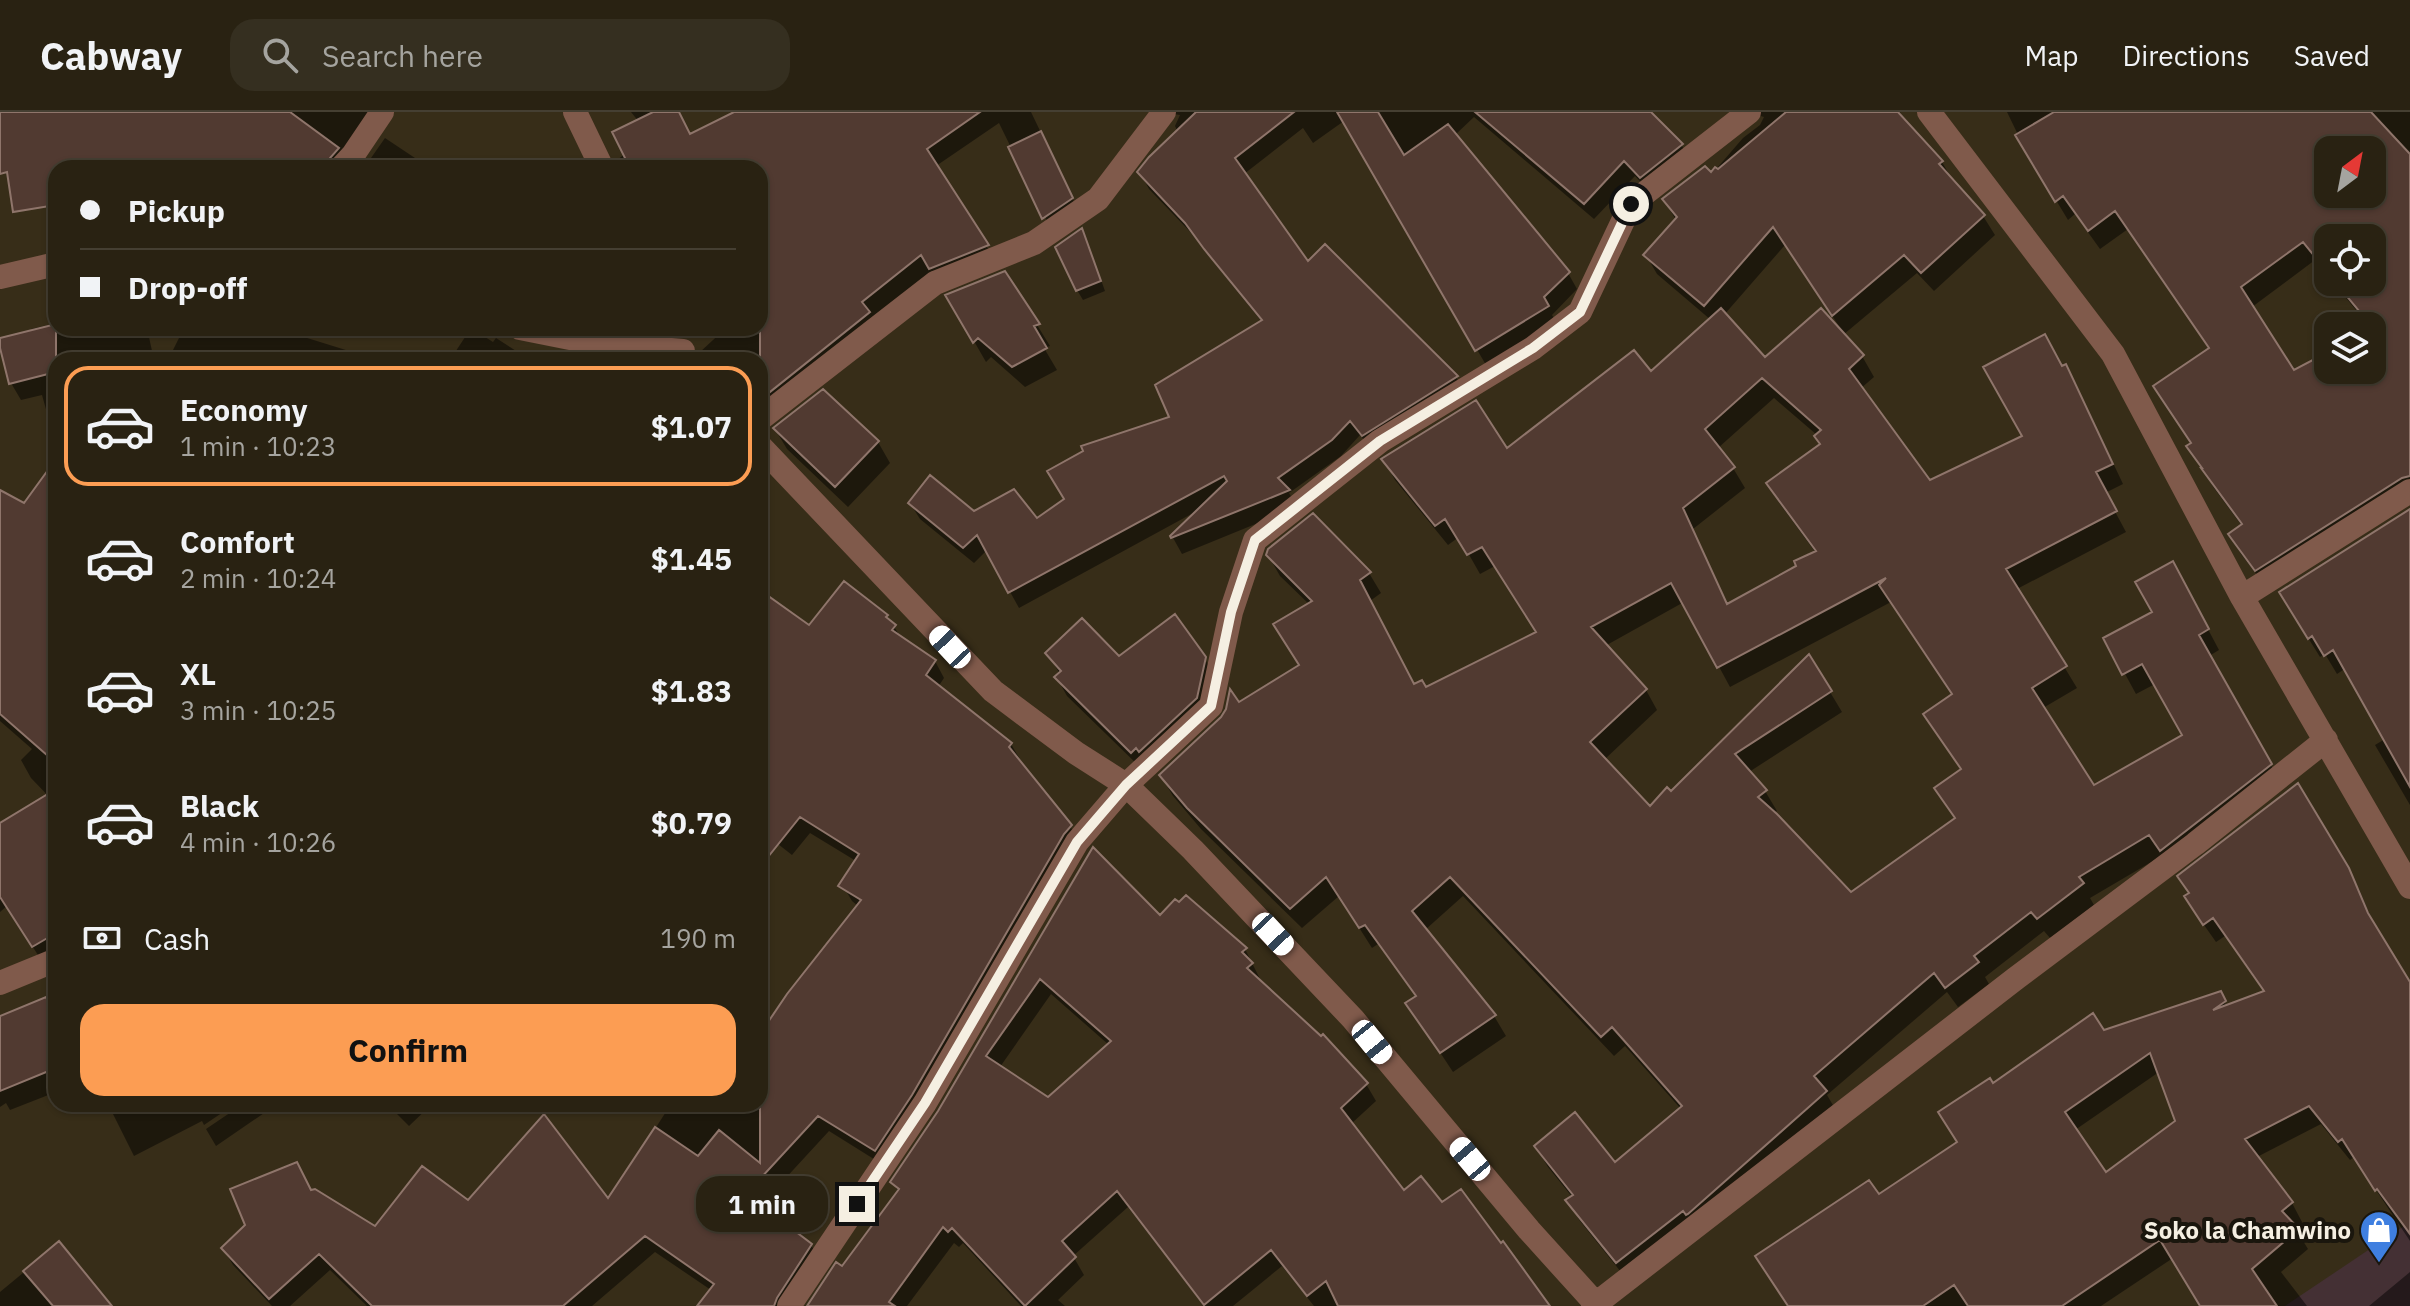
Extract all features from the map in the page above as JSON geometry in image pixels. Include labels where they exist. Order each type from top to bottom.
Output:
[{"type":"street","points":[[348,160],[382,112]]},
{"type":"street","points":[[575,112],[598,160]]},
{"type":"street","points":[[768,413],[935,283],[1034,243],[1098,199],[1164,112]]},
{"type":"street","points":[[789,1306],[925,1103],[1077,842],[1126,785],[1211,706],[1231,612],[1255,540],[1380,441],[1533,348],[1580,312],[1631,204],[1749,112]]},
{"type":"street","points":[[1929,112],[2113,354],[2242,597],[2410,887]]},
{"type":"street","points":[[0,277],[48,266]]},
{"type":"street","points":[[560,336],[663,352]]},
{"type":"street","points":[[768,454],[993,691],[1076,753],[1126,785],[1193,850],[1353,1019],[1594,1305],[2326,740]]},
{"type":"street","points":[[2242,597],[2410,491]]},
{"type":"street","points":[[0,983],[48,963]]},
{"type":"shaded area","name":"Soko la Chamwino","points":[[2410,1222],[2410,1306],[2285,1306]]},
{"type":"building","points":[[0,112],[290,112],[339,148],[329,160],[48,160],[48,206],[13,212],[7,172],[0,174]]},
{"type":"building","points":[[653,112],[679,112],[690,134],[734,112],[980,112],[927,149],[989,245],[929,269],[921,255],[862,302],[870,312],[768,394],[768,352],[760,352],[760,336],[768,336],[768,160],[626,160],[612,132]]},
{"type":"building","points":[[1196,112],[1294,112],[1235,158],[1308,261],[1325,244],[1458,376],[1362,436],[1350,421],[1332,440],[1278,478],[1290,490],[1171,538],[1227,481],[1224,476],[1008,593],[977,535],[963,548],[908,503],[930,475],[974,511],[1014,489],[1037,518],[1064,499],[1047,471],[1083,451],[1081,446],[1169,417],[1155,385],[1262,320],[1185,223],[1137,172]]},
{"type":"building","points":[[1337,112],[1378,112],[1404,155],[1448,124],[1570,272],[1544,297],[1549,306],[1475,351]]},
{"type":"building","points":[[1475,112],[1651,112],[1683,144],[1640,178],[1624,161],[1584,204]]},
{"type":"building","points":[[1786,112],[1898,112],[1943,161],[1939,164],[1985,215],[1921,273],[1904,255],[1832,316],[1773,227],[1704,306],[1643,255],[1677,217],[1662,199],[1705,166],[1711,172],[1715,167],[1718,169]]},
{"type":"building","points":[[2054,112],[2371,112],[2410,154],[2410,476],[2402,478],[2255,571],[2228,534],[2242,524],[2186,446],[2191,443],[2153,386],[2209,348],[2115,211],[2088,231],[2063,196],[2055,202],[2015,135]],"holes":[[[2314,224],[2386,224],[2386,296],[2347,296],[2360,312],[2386,312],[2386,384],[2314,384],[2314,359],[2294,370],[2241,287],[2303,242],[2314,256]]]},
{"type":"building","points":[[1041,131],[1073,198],[1042,219],[1008,147]]},
{"type":"building","points":[[1082,228],[1101,281],[1076,291],[1055,247]]},
{"type":"building","points":[[1005,271],[1040,324],[1034,326],[1047,348],[1012,367],[978,338],[973,343],[945,295]]},
{"type":"building","points":[[1721,308],[1765,357],[1821,308],[1864,355],[1849,369],[1930,480],[2022,436],[1983,367],[2045,334],[2062,366],[2066,364],[2113,464],[2096,472],[2117,511],[2006,569],[2067,666],[2032,688],[2094,785],[2182,735],[2142,664],[2122,675],[2103,638],[2152,612],[2135,582],[2173,561],[2209,629],[2199,635],[2272,764],[2160,851],[2149,835],[2079,877],[2084,883],[2037,919],[2031,912],[1974,956],[1979,962],[1945,988],[1934,973],[1814,1076],[1827,1091],[1688,1214],[1683,1211],[1616,1263],[1565,1200],[1573,1195],[1534,1146],[1575,1112],[1615,1162],[1682,1106],[1612,1027],[1601,1037],[1450,877],[1412,911],[1496,1015],[1440,1053],[1405,1003],[1416,996],[1365,925],[1359,928],[1326,877],[1290,909],[1187,808],[1159,775],[1221,717],[1230,689],[1239,702],[1299,665],[1273,624],[1312,601],[1266,555],[1268,549],[1313,513],[1371,572],[1360,580],[1414,684],[1422,680],[1426,687],[1536,632],[1482,547],[1467,555],[1445,519],[1435,526],[1381,459],[1476,400],[1507,448],[1634,350],[1651,371]],"holes":[[[1762,378],[1821,430],[1814,436],[1820,444],[1766,483],[1816,551],[1794,561],[1796,566],[1727,604],[1683,508],[1735,467],[1705,429]],[[1886,578],[1879,585],[1952,694],[1923,714],[1961,769],[1934,788],[1955,818],[1851,892],[1758,797],[1767,790],[1735,754],[1832,691],[1809,654],[1671,791],[1667,787],[1650,806],[1590,742],[1647,689],[1591,627],[1671,583],[1717,668]]]},
{"type":"building","points":[[48,326],[48,336],[56,336],[56,352],[48,352],[48,374],[9,384],[0,338]]},
{"type":"building","points":[[823,389],[879,441],[835,487],[773,428]]},
{"type":"building","points":[[48,470],[48,756],[0,714],[0,490],[24,503]]},
{"type":"building","points":[[2410,509],[2410,787],[2333,650],[2324,656],[2312,636],[2308,639],[2279,592]]},
{"type":"building","points":[[844,581],[888,615],[886,617],[896,625],[892,630],[936,660],[926,675],[1012,743],[1009,747],[1072,825],[912,1095],[875,1151],[818,1116],[746,1194],[812,1244],[774,1306],[697,1306],[714,1284],[645,1236],[563,1306],[372,1306],[319,1254],[269,1299],[221,1248],[245,1225],[230,1189],[297,1162],[311,1190],[315,1189],[375,1226],[422,1166],[468,1200],[544,1114],[608,1198],[655,1127],[698,1156],[719,1130],[760,1163],[760,1112],[768,1112],[768,1022],[861,900],[838,886],[859,854],[800,817],[768,857],[768,596],[809,625]]},
{"type":"building","points":[[1175,614],[1206,657],[1197,698],[1139,752],[1136,748],[1131,753],[1054,677],[1061,671],[1045,653],[1082,618],[1119,656]]},
{"type":"building","points":[[2298,783],[2349,868],[2368,913],[2410,982],[2410,1234],[2377,1189],[2375,1191],[2342,1139],[2338,1142],[2309,1106],[2245,1139],[2293,1202],[2282,1211],[2299,1229],[2252,1269],[2277,1306],[2200,1306],[2160,1240],[2062,1306],[1968,1306],[1954,1285],[1923,1306],[1788,1306],[1755,1256],[1869,1180],[1879,1194],[1957,1142],[1938,1112],[1990,1078],[1993,1083],[2093,1013],[2104,1030],[2221,991],[2226,1001],[2213,1010],[2264,991],[2213,918],[2203,925],[2184,896],[2189,893],[2177,876]],"holes":[[[2150,1053],[2175,1121],[2106,1172],[2065,1112]]]},
{"type":"building","points":[[48,794],[48,938],[32,947],[0,897],[0,823]]},
{"type":"building","points":[[1093,847],[1160,915],[1175,899],[1179,902],[1186,895],[1247,948],[1242,952],[1253,963],[1247,968],[1321,1036],[1323,1034],[1368,1083],[1341,1108],[1404,1190],[1421,1176],[1442,1202],[1461,1189],[1550,1306],[1338,1306],[1326,1281],[1307,1296],[1271,1250],[1204,1305],[1117,1191],[1062,1241],[1076,1257],[1025,1306],[952,1228],[948,1232],[943,1227],[889,1302],[895,1306],[807,1306],[836,1262],[842,1266],[899,1189],[890,1182],[938,1111]],"holes":[[[1040,979],[1111,1041],[1048,1097],[986,1056]]]},
{"type":"building","points":[[46,997],[48,1002],[48,1071],[0,1091],[0,1016]]},
{"type":"building","points":[[59,1241],[112,1306],[53,1306],[23,1271]]},
{"type":"place","name":"Soko la Chamwino","points":[[2379,1264]]},
{"type":"route","points":[[857,1204],[925,1103],[1077,842],[1126,785],[1211,706],[1231,612],[1255,540],[1380,441],[1533,348],[1580,312],[1631,204]]}]
